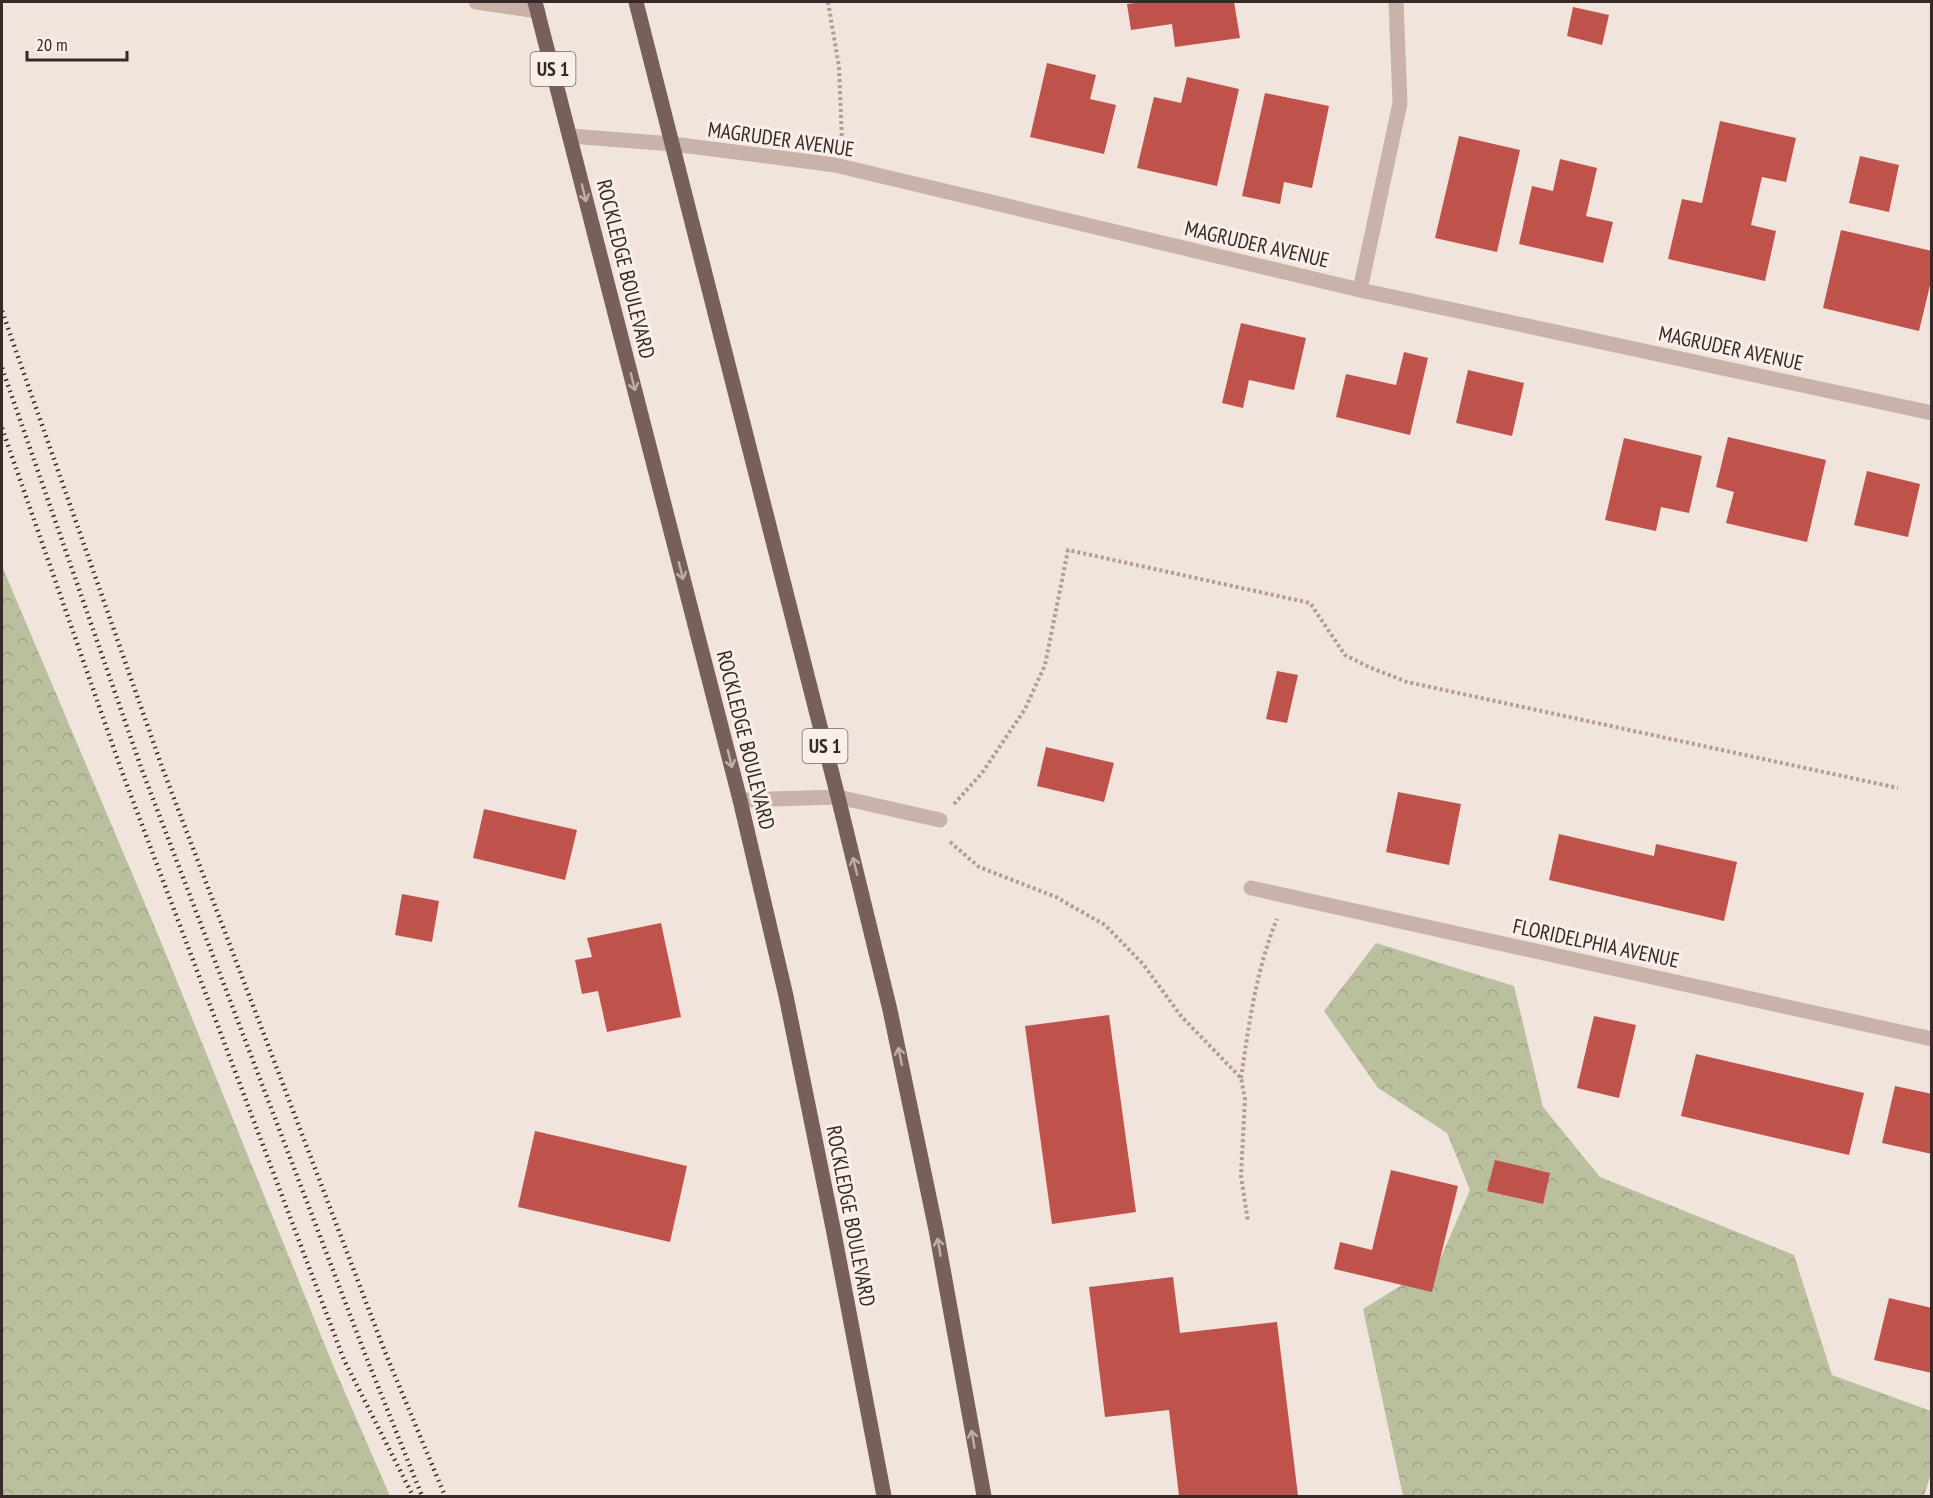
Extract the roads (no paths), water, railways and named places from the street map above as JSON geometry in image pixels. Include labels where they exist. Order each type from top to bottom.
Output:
[{"type":"main road","name":"US 1","points":[[636,2],[890,1010],[936,1230],[984,1497]]},
{"type":"main road","name":"ROCKLEDGE BOULEVARD","points":[[536,6],[740,800],[786,996],[884,1497]]},
{"type":"street","points":[[476,2],[536,6]]},
{"type":"street","points":[[1360,290],[1400,103],[1396,2]]},
{"type":"street","name":"MAGRUDER AVENUE","points":[[570,136],[673,144],[843,167],[1360,290],[1932,413]]},
{"type":"street","points":[[740,800],[838,797],[940,820]]},
{"type":"street","name":"FLORIDELPHIA AVENUE","points":[[1251,888],[1932,1039]]},
{"type":"railway","points":[[2,311],[162,767],[385,1352],[445,1496]]},
{"type":"railway","points":[[2,368],[142,770],[365,1354],[422,1496]]},
{"type":"railway","points":[[2,428],[122,772],[344,1360],[413,1496]]}]
